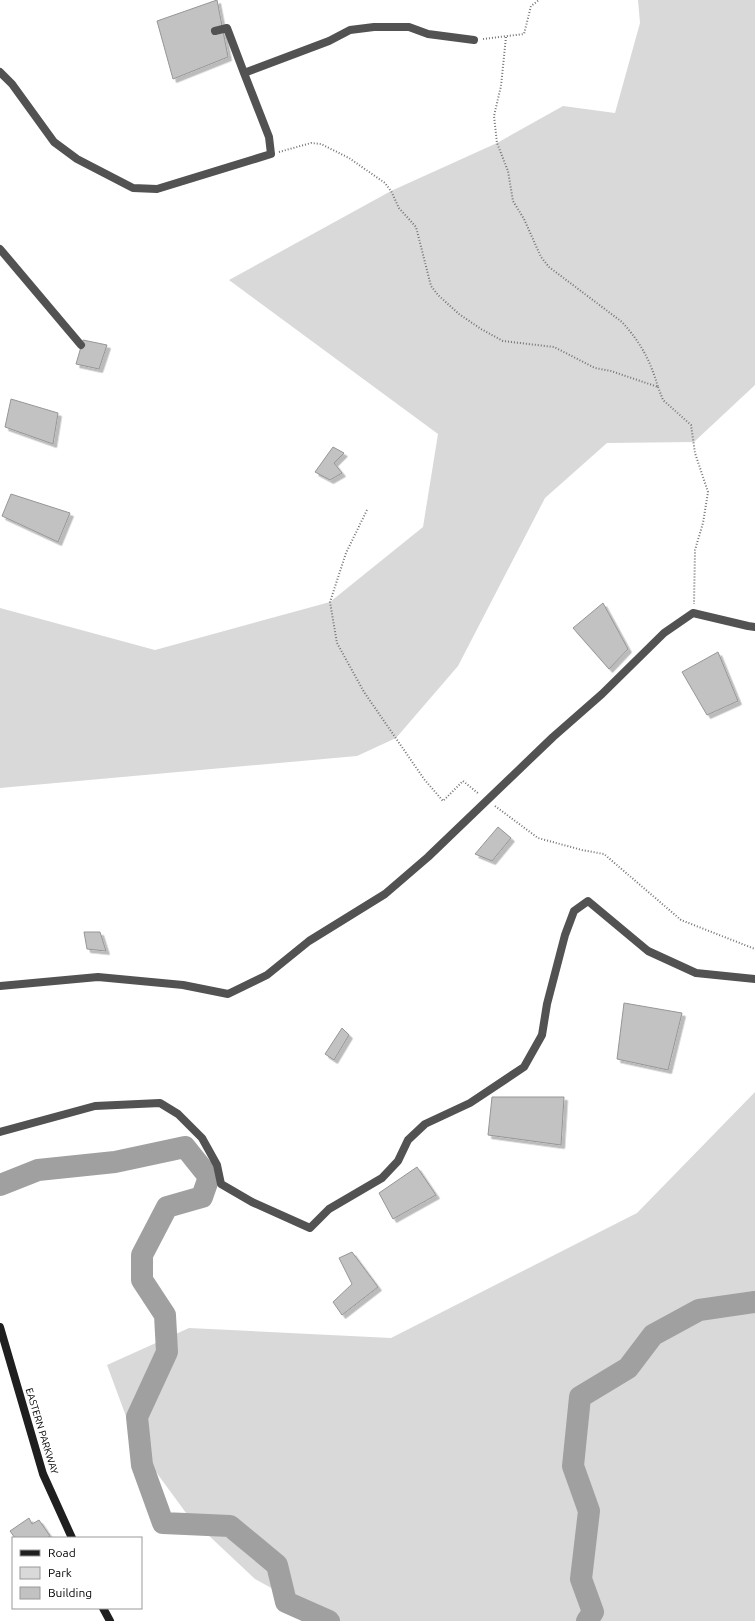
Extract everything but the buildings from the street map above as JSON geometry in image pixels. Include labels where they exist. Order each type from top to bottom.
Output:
[{"type":"street","points":[[244,73],[269,62],[329,41],[350,30],[374,26],[410,27],[428,34],[474,40]]},
{"type":"street","points":[[0,72],[12,84],[54,142],[77,159],[133,188],[157,189],[270,154],[269,137],[227,28],[215,31]]},
{"type":"street","points":[[0,249],[81,345]]},
{"type":"street","points":[[0,986],[98,978],[183,985],[228,994],[267,975],[309,941],[385,894],[428,857],[664,633],[693,613],[755,627]]},
{"type":"street","points":[[0,1132],[95,1106],[160,1103],[178,1114],[202,1138],[217,1165],[221,1184],[252,1202],[310,1228],[329,1209],[382,1178],[398,1161],[408,1140],[425,1124],[470,1103],[524,1068],[542,1034],[565,935],[574,911],[588,901],[648,952],[696,973],[755,979]]},
{"type":"street","name":"EASTERN PARKWAY","points":[[0,1327],[43,1474],[72,1537]]},
{"type":"street","points":[[104,1609],[110,1621]]},
{"type":"path","points":[[474,40],[524,34],[531,6],[539,0]]},
{"type":"path","points":[[506,36],[501,86],[494,116],[498,143],[508,172],[513,201],[524,219],[541,257],[549,267],[622,322],[631,332],[651,362],[663,400],[691,425],[694,453],[708,492],[703,523],[694,550],[693,613]]},
{"type":"path","points":[[270,154],[311,142],[322,144],[349,158],[385,183],[391,191],[399,208],[416,227],[431,286],[447,303],[481,330],[503,341],[554,347],[595,368],[611,371],[658,387]]},
{"type":"path","points":[[367,510],[346,553],[330,602],[337,643],[364,692],[424,779],[443,801],[462,781],[538,838],[582,850],[604,854],[682,920],[755,948]]},
{"type":"green space","points":[[638,0],[755,0],[755,385],[694,442],[607,443],[545,498],[458,666],[396,738],[357,756],[0,788],[0,608],[155,650],[330,602],[423,527],[438,434],[229,280],[391,191],[497,143],[563,106],[615,113],[640,23]]},
{"type":"green space","points":[[755,1092],[755,1621],[331,1621],[255,1579],[189,1517],[137,1446],[107,1365],[189,1328],[391,1338],[637,1213]]},
{"type":"waterway","points":[[0,1185],[38,1170],[115,1162],[185,1147],[209,1177],[202,1197],[167,1207],[142,1255],[142,1280],[165,1315],[167,1352],[137,1417],[142,1465],[163,1523],[230,1526],[277,1565],[286,1602],[329,1621]]},
{"type":"waterway","points":[[587,1621],[593,1612],[581,1579],[589,1511],[573,1466],[580,1397],[628,1368],[653,1335],[699,1310],[755,1302]]}]
